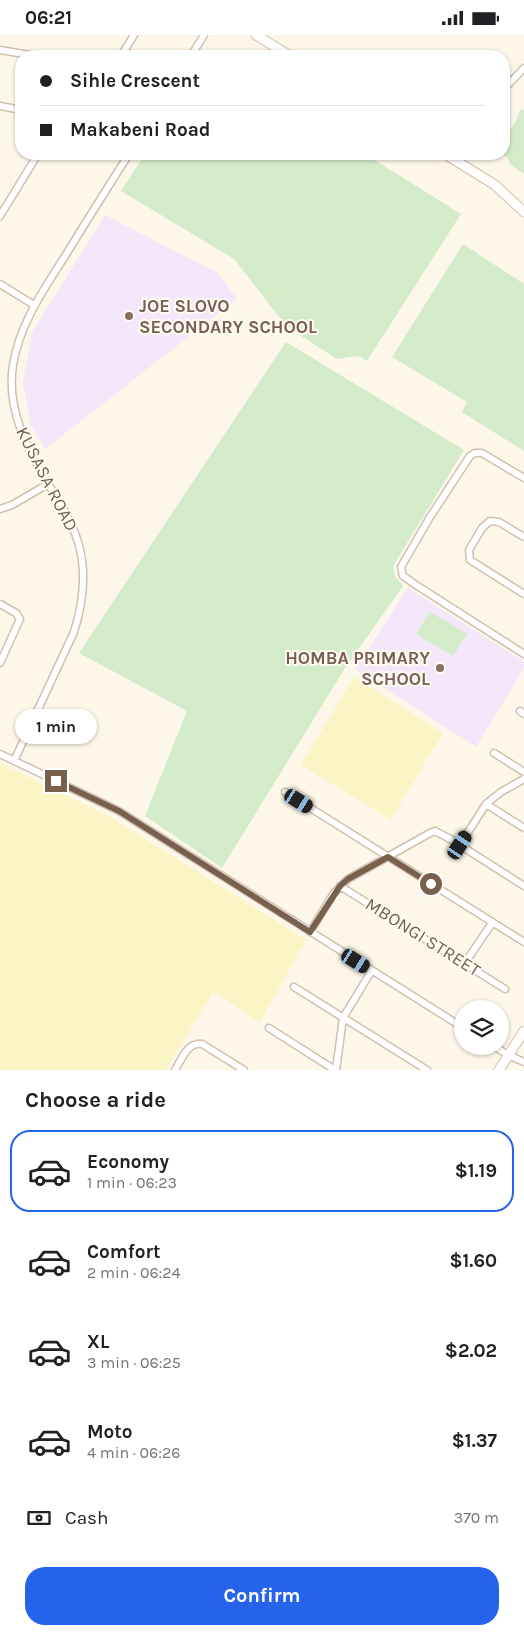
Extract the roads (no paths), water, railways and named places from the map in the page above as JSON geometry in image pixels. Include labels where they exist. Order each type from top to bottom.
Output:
[{"type":"street","points":[[125,50],[134,35]]},
{"type":"street","points":[[195,50],[204,35]]},
{"type":"street","points":[[256,35],[280,50]]},
{"type":"street","points":[[0,50],[15,52]]},
{"type":"street","points":[[510,83],[524,68]]},
{"type":"street","points":[[0,106],[15,109]]},
{"type":"street","points":[[0,216],[34,160]]},
{"type":"street","name":"KUSASA ROAD","points":[[14,761],[74,632],[81,605],[83,581],[78,543],[66,513],[48,484],[22,433],[14,408],[12,389],[13,364],[21,333],[34,305],[125,160]]},
{"type":"street","points":[[464,160],[495,185],[524,212]]},
{"type":"street","points":[[0,284],[34,305]]},
{"type":"street","points":[[524,478],[482,453],[475,453],[470,456],[430,517],[401,567],[403,576],[524,653]]},
{"type":"street","points":[[0,509],[29,496],[48,484]]},
{"type":"street","points":[[524,537],[500,522],[490,521],[482,528],[469,550],[469,555],[474,563],[524,594]]},
{"type":"street","points":[[0,604],[16,613],[20,619],[0,663]]},
{"type":"street","points":[[494,753],[524,772]]},
{"type":"street","points":[[0,754],[119,811],[454,1022]]},
{"type":"street","points":[[460,845],[486,804],[501,792],[524,779]]},
{"type":"street","points":[[285,792],[524,942]]},
{"type":"street","points":[[486,804],[524,828]]},
{"type":"street","points":[[310,932],[340,886],[348,879],[435,831],[524,886]]},
{"type":"street","name":"MBONGI STREET","points":[[340,886],[506,989]]},
{"type":"street","points":[[465,963],[492,923]]},
{"type":"street","points":[[269,1028],[336,1070],[343,1018],[372,970]]},
{"type":"street","points":[[294,987],[427,1070]]},
{"type":"street","points":[[509,1054],[524,1031]]},
{"type":"street","points":[[175,1070],[189,1047],[196,1043],[202,1044],[244,1070]]},
{"type":"street","points":[[499,1070],[508,1055],[524,1061]]},
{"type":"place","name":"JOE SLOVO SECONDARY SCHOOL","points":[[129,316]]},
{"type":"place","name":"HOMBA PRIMARY SCHOOL","points":[[440,668]]}]
